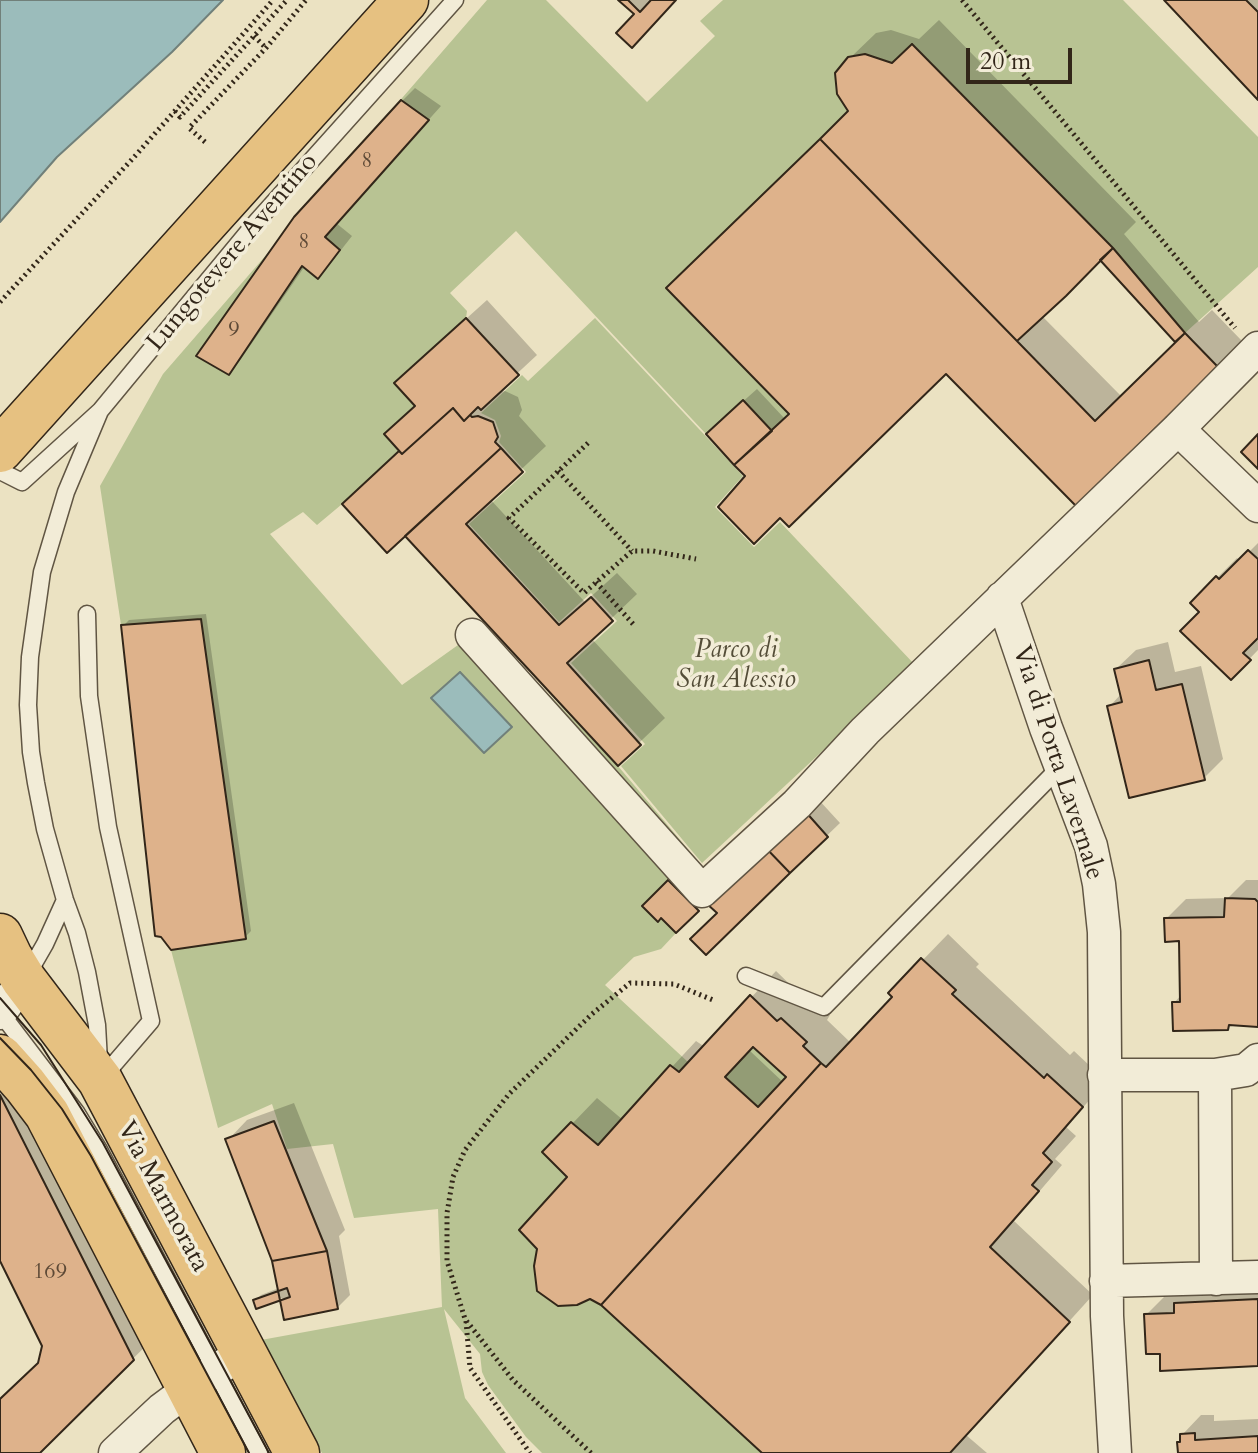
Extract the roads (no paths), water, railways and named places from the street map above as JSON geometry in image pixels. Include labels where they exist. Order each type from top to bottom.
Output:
[{"type":"main road","name":"Lungotevere Aventino","points":[[0,450],[406,0]]},
{"type":"main road","points":[[0,936],[10,957],[6,1004],[37,1065]]},
{"type":"main road","name":"Via Marmorata","points":[[223,1453],[217,1370],[132,1136],[100,1080],[37,1065],[47,1114],[66,1149],[217,1370],[297,1453]]},
{"type":"street","points":[[472,635],[702,891],[797,804],[865,731],[1258,348]]},
{"type":"street","points":[[1178,429],[1258,506]]},
{"type":"street","name":"Via di Porta Lavernale","points":[[1002,598],[1060,767],[1091,846],[1099,884],[1104,932],[1106,1281]]},
{"type":"street","points":[[1104,1075],[1215,1075],[1246,1070],[1258,1060]]},
{"type":"street","points":[[1215,1075],[1216,1279]]},
{"type":"street","points":[[1115,1453],[1106,1281],[1258,1277]]},
{"type":"street","points":[[115,1453],[162,1409],[217,1370]]},
{"type":"lane","name":"Lungotevere Aventino","points":[[0,471],[22,482],[100,411],[257,221],[455,0]]},
{"type":"lane","points":[[100,411],[66,492],[42,572],[30,657],[28,705],[31,752],[45,829],[77,933],[92,998],[100,1080]]},
{"type":"lane","points":[[87,614],[89,696],[108,827],[151,1021],[100,1080]]},
{"type":"lane","points":[[746,976],[824,1007],[1060,767]]},
{"type":"lane","points":[[6,1004],[45,944],[65,900]]},
{"type":"lane","points":[[0,1048],[37,1065]]},
{"type":"lane","name":"Via Marmorata","points":[[217,1370],[259,1453]]},
{"type":"water","points":[[0,0],[223,0],[172,52],[57,157],[0,222]]},
{"type":"water","points":[[460,672],[512,727],[484,753],[431,698]]},
{"type":"tram line","points":[[0,998],[41,1045],[103,1143],[269,1453]]},
{"type":"tram line","points":[[0,1038],[62,1109],[91,1156],[249,1453]]},
{"type":"park label","name":"Parco di San Alessio","points":[[736,666]]}]
